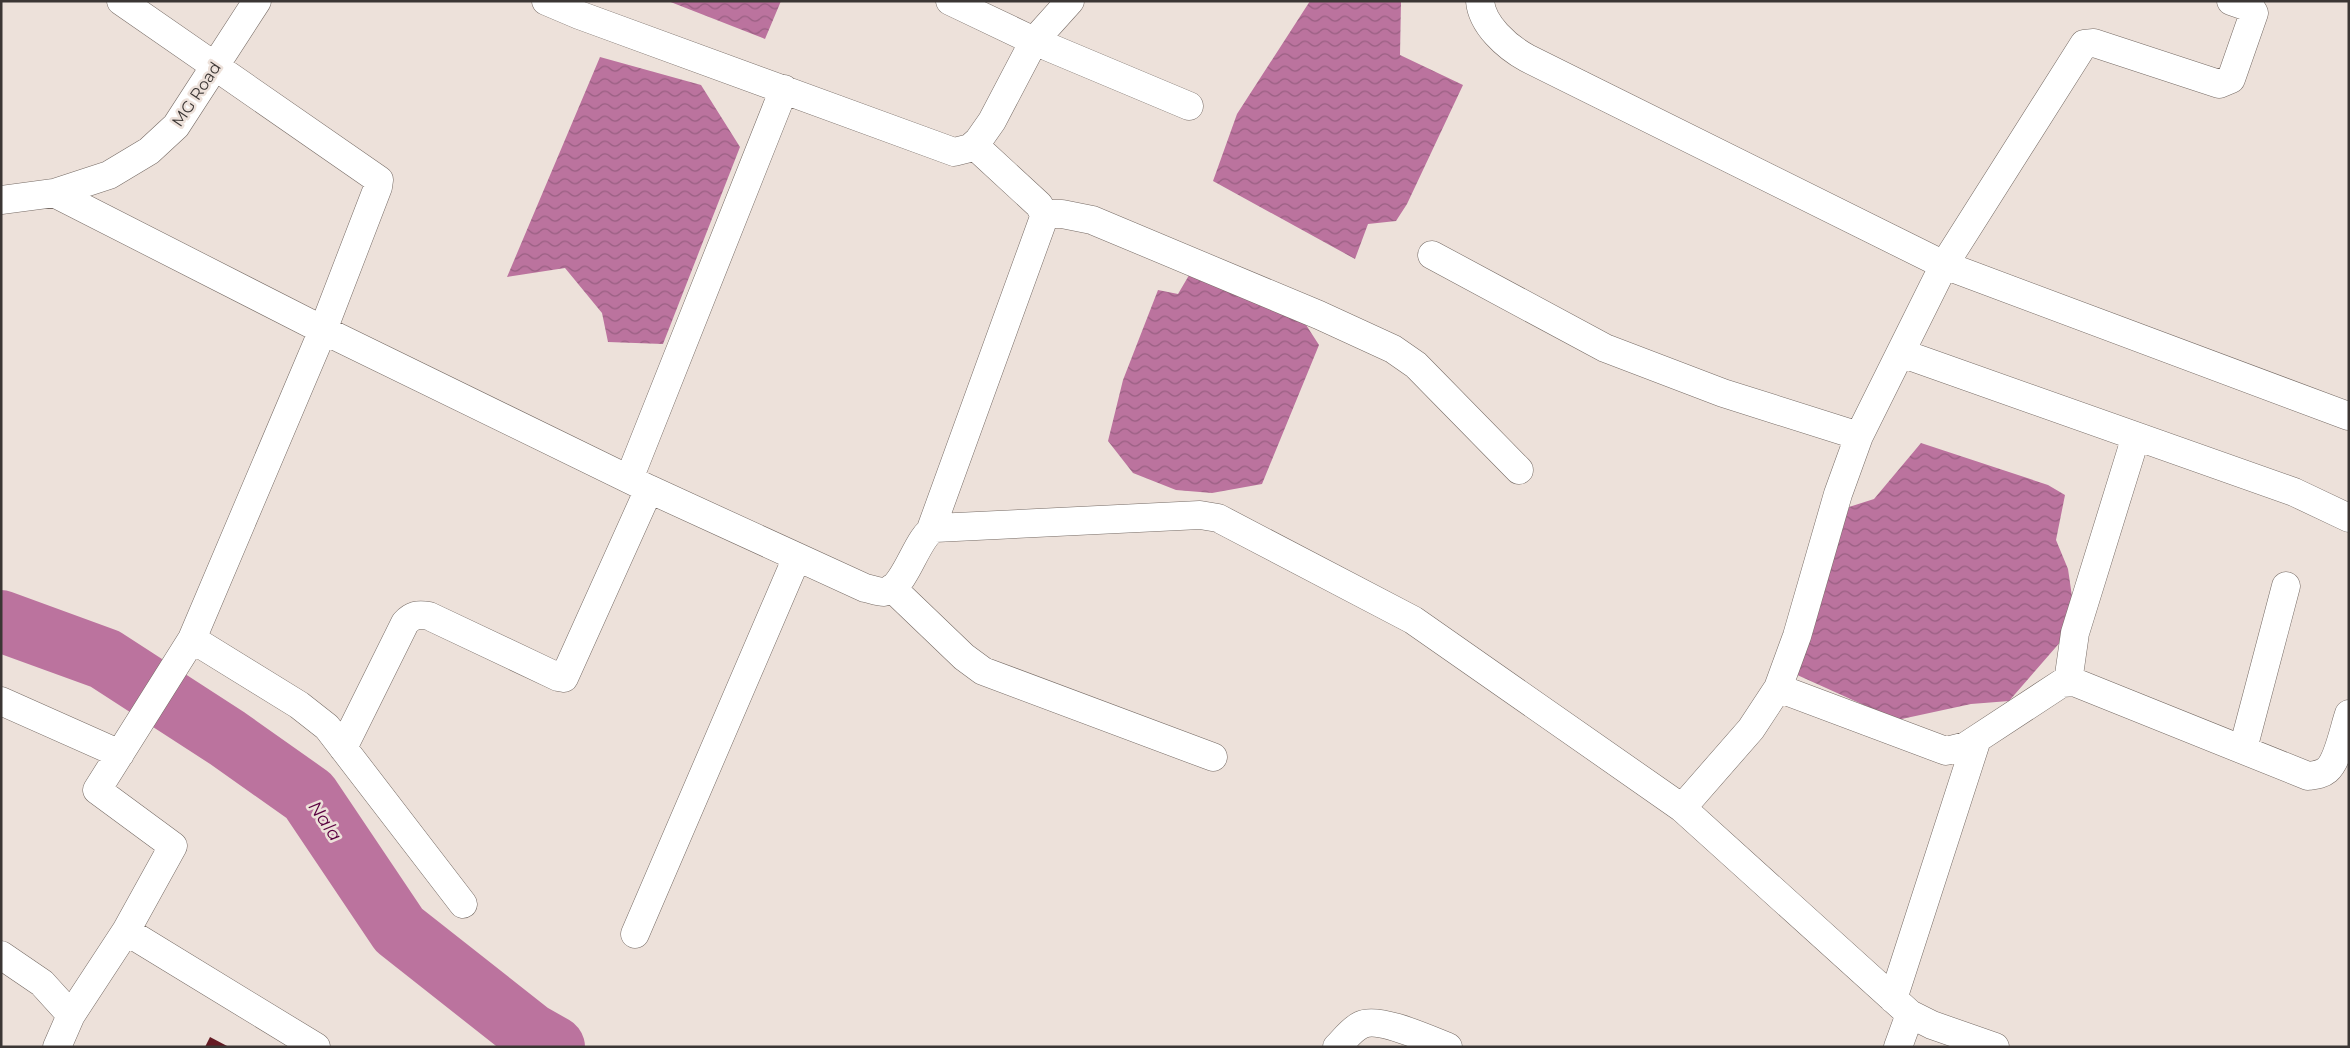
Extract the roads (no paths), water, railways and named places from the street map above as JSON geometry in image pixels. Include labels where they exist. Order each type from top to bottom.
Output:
[{"type":"street","points":[[57,1047],[72,1015],[126,931],[173,846],[97,790],[192,639],[323,330],[378,187],[379,180],[121,1]]},
{"type":"street","name":"MG Road","points":[[1,200],[54,193],[109,175],[149,151],[176,126],[257,1]]},
{"type":"street","points":[[546,1],[579,15],[954,152],[962,151],[974,145],[992,121],[1034,41],[1070,1]]},
{"type":"street","points":[[950,1],[1034,41],[1189,106]]},
{"type":"street","points":[[1480,1],[1481,12],[1485,20],[1520,54],[1944,265],[2348,416]]},
{"type":"street","points":[[1682,808],[1751,729],[1778,688],[1797,636],[1838,494],[1859,436],[1944,265],[2084,44],[2094,43],[2219,84],[2224,83],[2231,79],[2254,13],[2251,8],[2231,1]]},
{"type":"street","points":[[343,748],[405,623],[410,618],[419,614],[428,616],[558,678],[564,678],[639,484],[784,89]]},
{"type":"street","points":[[54,193],[323,330],[639,484],[865,588],[882,592],[892,588],[906,570],[928,532],[932,529],[1043,220],[1044,214],[1039,205],[974,145]]},
{"type":"street","points":[[1044,214],[1068,215],[1092,220],[1319,315],[1394,349],[1416,364],[1519,470]]},
{"type":"street","points":[[1432,255],[1605,348],[1723,393],[1859,436]]},
{"type":"street","points":[[1901,353],[2294,492],[2349,518]]},
{"type":"street","points":[[2068,682],[2075,633],[2136,436]]},
{"type":"street","points":[[932,529],[1200,515],[1218,518],[1413,620],[1682,808],[1902,1006],[1932,1025],[1995,1047]]},
{"type":"street","points":[[635,934],[797,557]]},
{"type":"street","points":[[2243,749],[2286,586]]},
{"type":"street","points":[[892,588],[964,657],[983,671],[1213,757]]},
{"type":"street","points":[[192,639],[299,705],[327,727],[463,904]]},
{"type":"street","points":[[1778,688],[1946,751],[1960,749],[2062,683],[2080,683],[2308,776],[2318,775],[2326,771],[2333,764],[2349,714]]},
{"type":"street","points":[[1,701],[120,754]]},
{"type":"street","points":[[1898,1047],[1902,1006],[1977,739]]},
{"type":"street","points":[[126,931],[316,1047]]},
{"type":"street","points":[[1,955],[42,983],[72,1015]]},
{"type":"street","points":[[1337,1047],[1357,1028],[1372,1023],[1395,1028],[1448,1047]]},
{"type":"water","points":[[668,1],[781,1],[765,39]]},
{"type":"water","points":[[1310,1],[1401,1],[1400,55],[1463,85],[1407,204],[1396,221],[1368,224],[1355,259],[1213,181],[1237,114]]},
{"type":"water","points":[[600,57],[701,85],[740,147],[663,344],[608,342],[602,313],[565,268],[507,277]]},
{"type":"water","points":[[1195,265],[1299,314],[1319,345],[1262,484],[1212,493],[1176,490],[1133,473],[1108,441],[1123,380],[1158,290],[1178,294]]},
{"type":"water","points":[[1921,443],[2048,485],[2065,495],[2056,540],[2068,569],[2076,624],[2009,701],[1971,704],[1897,720],[1795,674],[1849,507],[1874,499]]},
{"type":"waterway","name":"Nala","points":[[1,621],[105,659],[227,738],[309,796],[399,930],[531,1034],[554,1047]]}]
